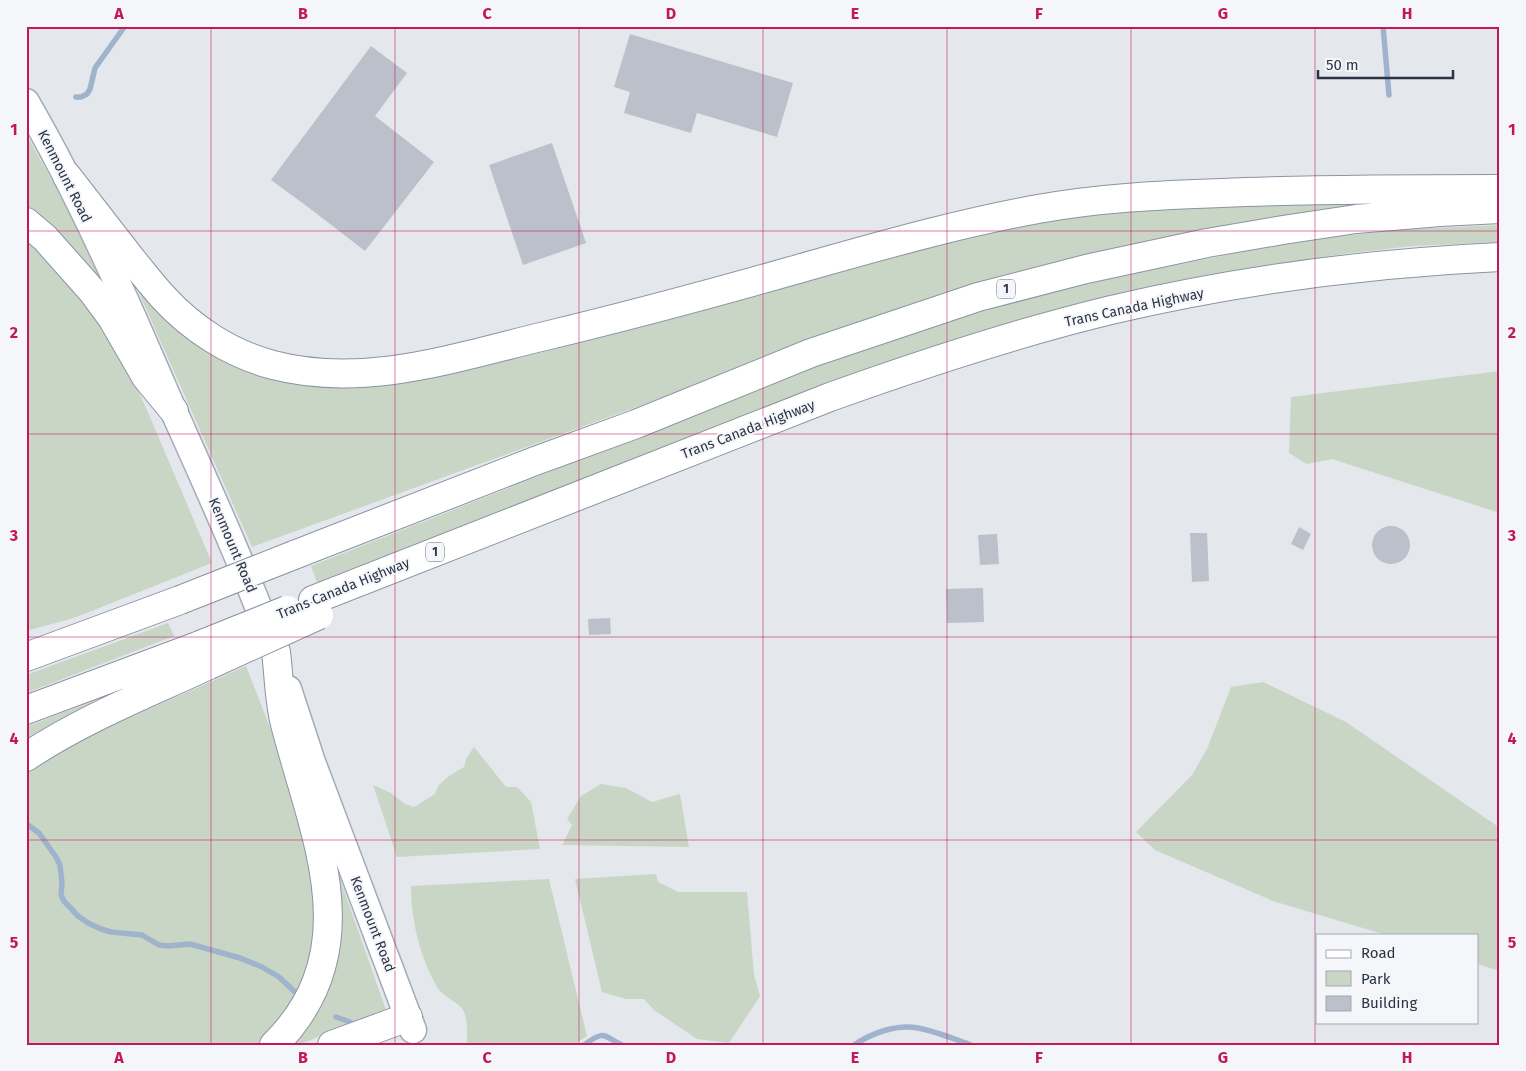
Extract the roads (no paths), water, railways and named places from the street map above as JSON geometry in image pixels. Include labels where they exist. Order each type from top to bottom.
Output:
[{"type":"highway","points":[[67,176],[162,296],[194,326],[226,346],[257,360],[298,370],[339,375],[384,372],[448,360],[658,307],[937,232],[1012,215],[1095,200],[1289,190],[1500,189]]},
{"type":"highway","name":"1","points":[[26,657],[180,600],[535,461],[636,424],[811,353],[978,297],[1086,269],[1207,243],[1283,230],[1356,219],[1440,212],[1500,210]]},
{"type":"highway","points":[[26,222],[45,238],[92,291],[112,318],[146,377],[174,411]]},
{"type":"highway","name":"Trans Canada Highway","points":[[26,710],[204,655],[557,504],[848,391],[995,342],[1072,320],[1152,302],[1306,274],[1384,265],[1500,257]]},
{"type":"highway","points":[[26,639],[180,600]]},
{"type":"highway","points":[[274,1045],[302,1011],[315,986],[326,947],[328,927],[328,903],[322,857],[284,720],[276,652]]},
{"type":"highway","points":[[26,757],[204,655]]},
{"type":"highway","points":[[332,1045],[411,1024]]},
{"type":"highway","points":[[373,1045],[411,1024]]},
{"type":"main road","name":"Kenmount Road","points":[[26,102],[67,176],[111,268],[235,548],[276,652],[312,762],[411,1024]]},
{"type":"waterway","points":[[76,97],[87,94],[95,68],[125,26]]},
{"type":"waterway","points":[[1383,26],[1389,95]]},
{"type":"waterway","points":[[28,825],[39,833],[60,865],[61,895],[64,901],[78,916],[88,923],[111,932],[142,935],[159,945],[190,944],[240,958],[262,967],[279,977],[296,993]]},
{"type":"waterway","points":[[336,1017],[350,1022]]},
{"type":"waterway","points":[[854,1045],[884,1030],[901,1027],[931,1031],[971,1045]]},
{"type":"waterway","points":[[584,1045],[600,1036],[607,1037],[622,1045]]}]
